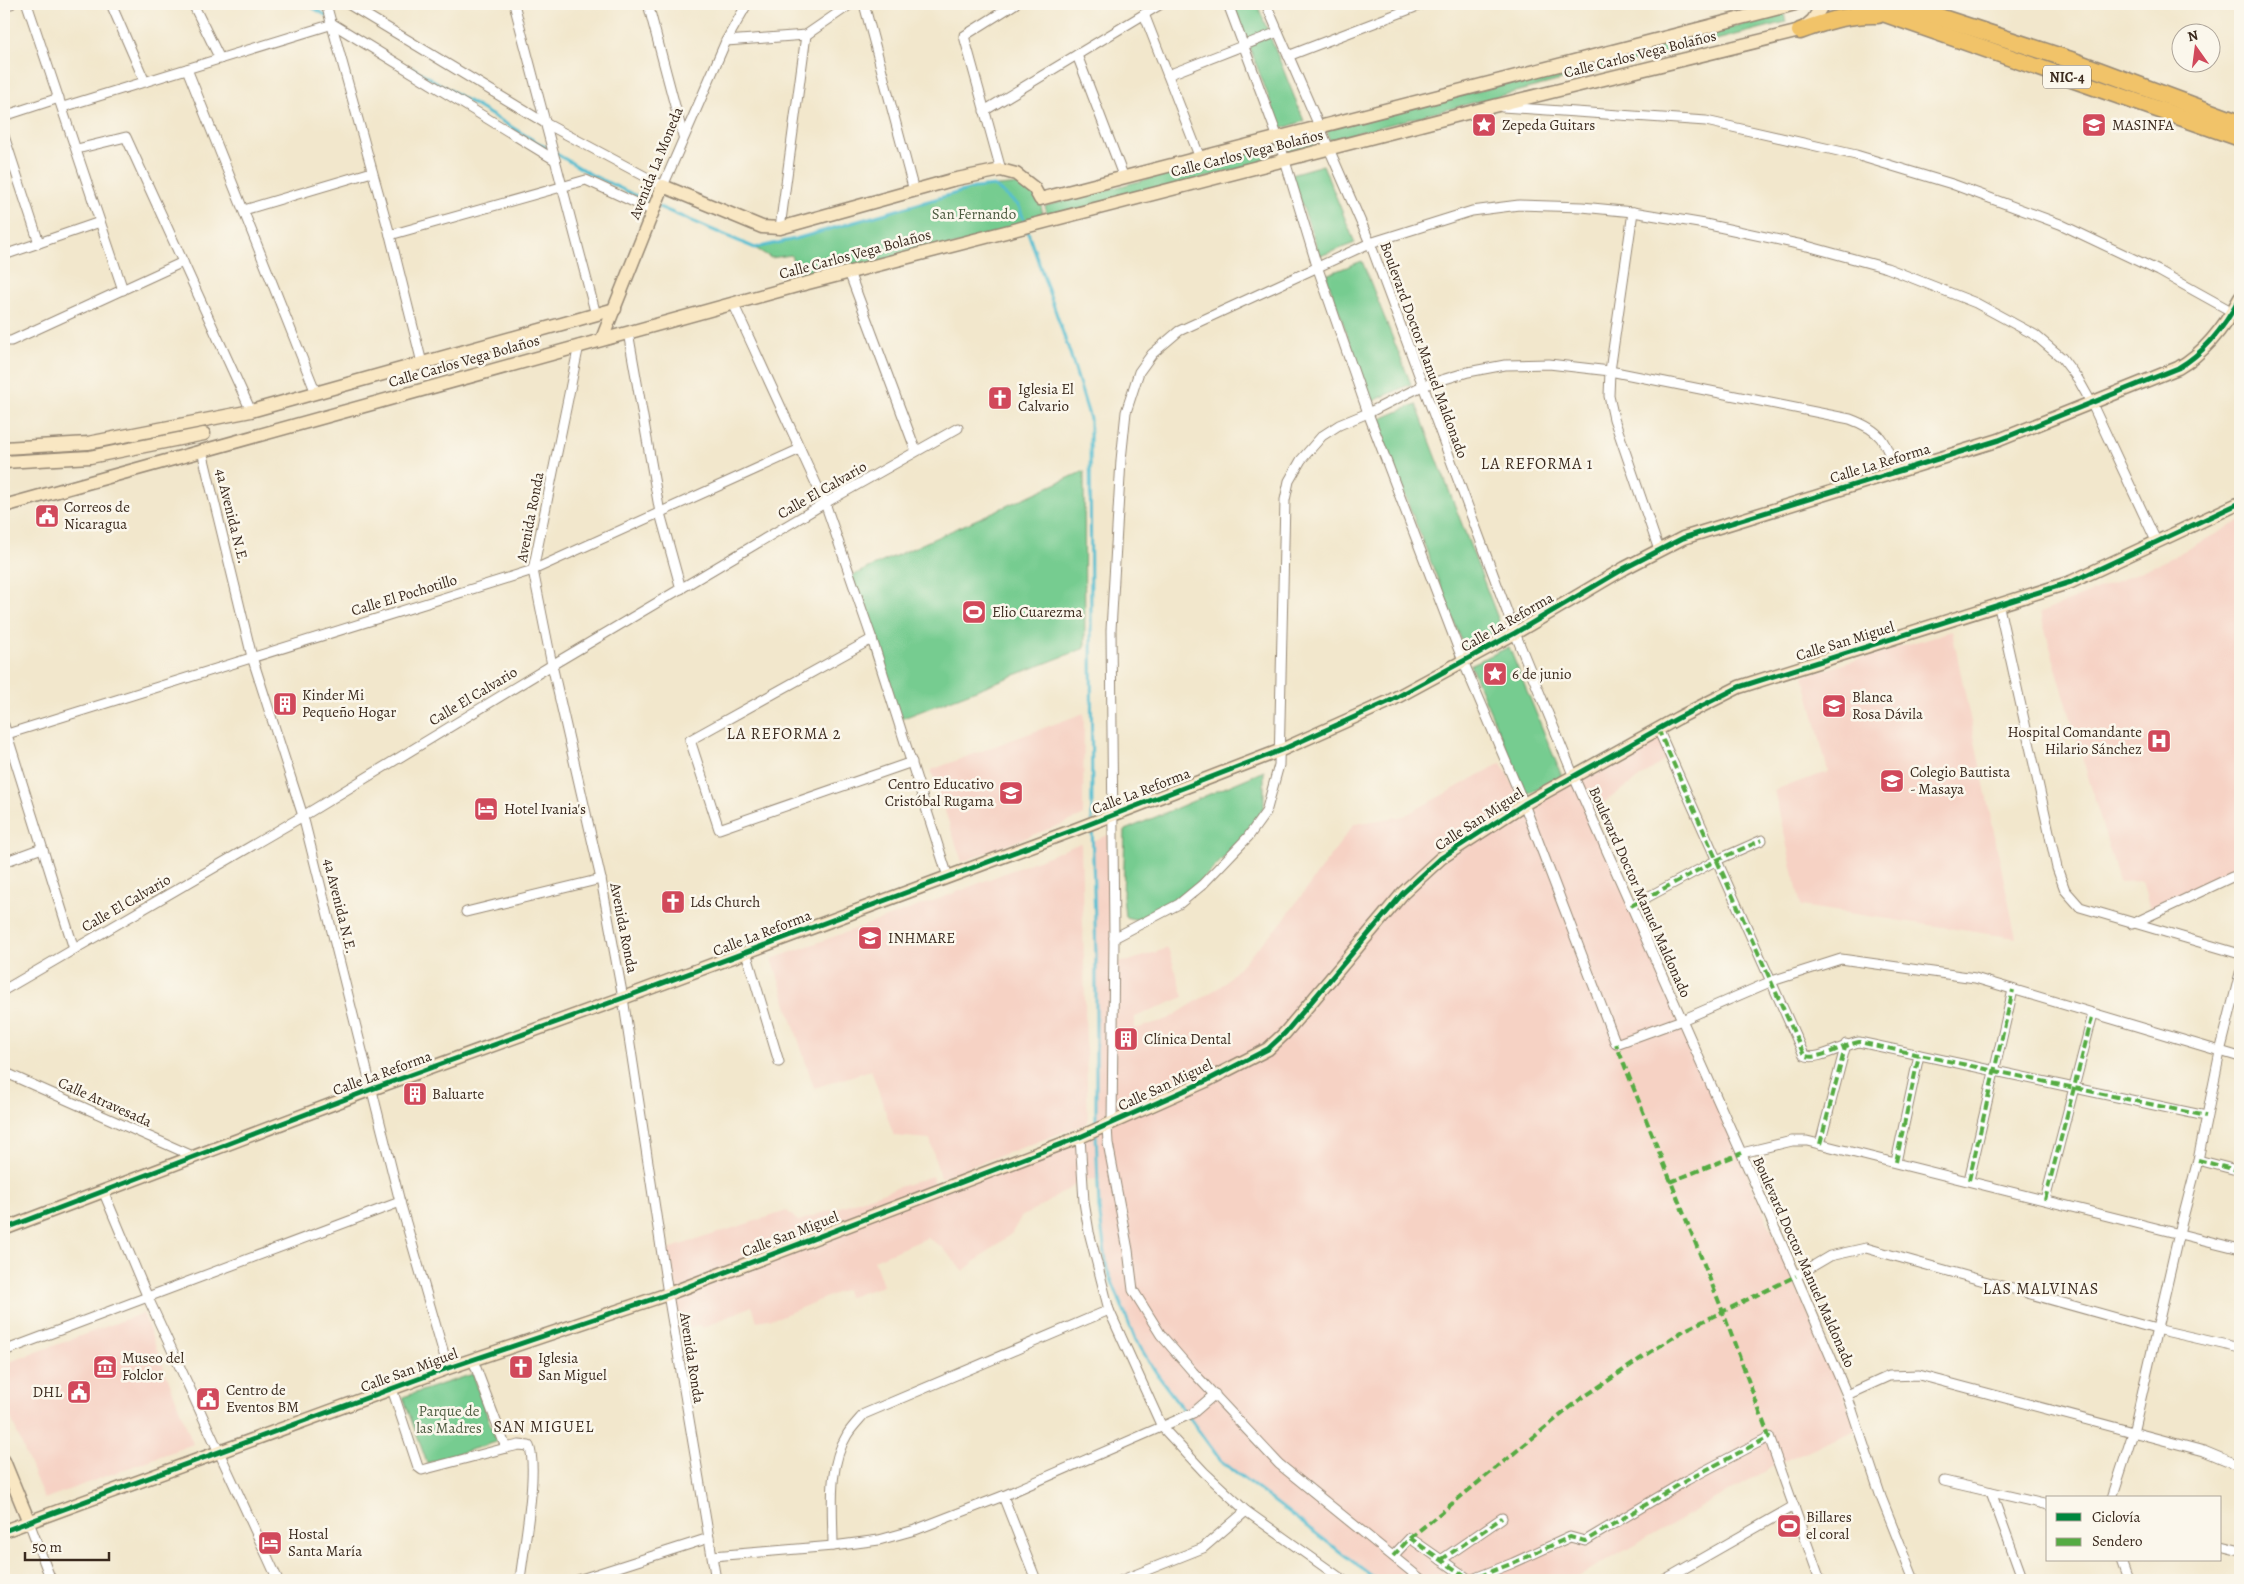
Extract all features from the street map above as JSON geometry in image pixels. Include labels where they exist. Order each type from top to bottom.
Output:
[{"type":"highway","name":"NIC-4","points":[[1857,4],[1897,10],[2074,61],[2240,123]]},
{"type":"highway","points":[[1800,31],[1837,18],[1897,10]]},
{"type":"highway","name":"NIC-4","points":[[1897,10],[2240,138]]},
{"type":"street","points":[[4,6],[11,4]]},
{"type":"street","points":[[27,4],[123,290]]},
{"type":"street","points":[[111,4],[145,82]]},
{"type":"street","points":[[193,4],[220,59]]},
{"type":"street","points":[[326,4],[390,235],[422,363]]},
{"type":"street","points":[[348,4],[545,123],[662,187],[762,227],[780,228],[914,191],[1001,170],[1016,174],[1034,188],[1040,200],[1039,223]]},
{"type":"street","points":[[514,4],[596,315]]},
{"type":"street","points":[[648,4],[683,136]]},
{"type":"street","name":"Avenida La Moneda","points":[[602,339],[683,136],[726,41],[747,4]]},
{"type":"street","points":[[726,41],[806,35],[851,4]]},
{"type":"street","points":[[864,4],[914,191]]},
{"type":"street","points":[[1001,170],[964,36],[1015,4]]},
{"type":"street","points":[[984,111],[1161,4]]},
{"type":"street","points":[[1228,4],[1278,138],[1317,266],[1368,413],[1463,661],[1524,804],[1616,1044],[1682,1020],[1772,981],[1841,959],[1975,978],[2240,1057]]},
{"type":"street","name":"Boulevard Doctor Manuel Maldonado","points":[[1266,4],[1370,243],[1515,633],[1574,777],[1847,1395],[1881,1497],[1914,1580]]},
{"type":"street","points":[[1288,56],[1423,4]]},
{"type":"street","name":"Calle Carlos Vega Bolaños","points":[[1040,200],[1795,4]]},
{"type":"street","points":[[1800,31],[1813,20],[1823,4]]},
{"type":"street","points":[[1144,14],[1200,158]]},
{"type":"street","points":[[62,107],[220,59],[332,22]]},
{"type":"street","points":[[332,22],[555,160]]},
{"type":"street","name":"Calle Carlos Vega Bolaños","points":[[4,506],[579,345],[849,272],[1494,106],[1800,31]]},
{"type":"street","points":[[1168,75],[1278,32]]},
{"type":"street","points":[[780,228],[806,35]]},
{"type":"street","points":[[1077,55],[1124,178]]},
{"type":"street","points":[[187,69],[316,393]]},
{"type":"street","points":[[4,116],[59,98]]},
{"type":"street","points":[[1494,106],[1706,122],[1856,155],[1952,184],[2060,224],[2159,271],[2237,313]]},
{"type":"street","points":[[4,136],[39,244]]},
{"type":"street","points":[[77,149],[126,137],[251,411]]},
{"type":"street","points":[[244,210],[372,172]]},
{"type":"street","points":[[390,235],[586,180],[654,209]]},
{"type":"street","points":[[1422,1580],[1280,1464],[1212,1396],[1161,1336],[1133,1290],[1128,1250],[1113,1174],[1108,1126],[1114,938],[1110,816],[1111,630],[1126,412],[1139,372],[1152,354],[1179,331],[1370,243],[1449,218],[1495,208],[1519,206],[1582,207],[1633,212],[1705,224],[1807,246],[1887,268],[1976,303],[2034,335],[2062,358],[2078,379],[2092,404],[2157,543]]},
{"type":"street","points":[[1633,212],[1610,371],[1609,396],[1614,420],[1659,550]]},
{"type":"street","points":[[4,255],[100,222]]},
{"type":"street","points":[[4,339],[12,341],[183,262]]},
{"type":"street","points":[[849,272],[916,451]]},
{"type":"street","name":"Calle La Reforma","points":[[4,1229],[196,1158],[372,1089],[624,998],[1074,830],[1279,751],[1388,702],[1515,633],[1625,568],[1683,538],[1999,440],[2178,368],[2195,358],[2237,313],[2240,298]]},
{"type":"street","points":[[733,303],[825,503],[872,639],[948,877]]},
{"type":"street","name":"Calle Carlos Vega Bolaños","points":[[203,428],[251,411],[615,309]]},
{"type":"street","points":[[628,332],[660,513],[681,589]]},
{"type":"street","name":"Avenida Ronda","points":[[579,345],[533,570],[552,665],[601,879],[624,998],[668,1294],[716,1580]]},
{"type":"street","points":[[1114,938],[1179,904],[1202,885],[1248,837],[1266,812],[1276,779],[1279,751],[1285,500],[1289,482],[1301,460],[1322,436],[1339,425],[1422,386],[1468,372],[1505,365],[1549,364],[1610,371],[1850,419],[1874,429],[1882,438],[1895,472]]},
{"type":"street","points":[[203,428],[205,450]]},
{"type":"street","points":[[4,448],[88,443],[203,428]]},
{"type":"street","points":[[4,462],[90,457],[203,428]]},
{"type":"street","name":"Calle El Calvario","points":[[4,990],[303,816],[825,503],[958,428]]},
{"type":"street","name":"Calle El Pochotillo","points":[[5,731],[533,570],[800,449]]},
{"type":"street","name":"4a Avenida N.E.","points":[[205,450],[252,657],[303,816],[400,1202],[448,1368]]},
{"type":"street","name":"Calle San Miguel","points":[[4,1532],[448,1368],[668,1294],[1108,1126],[1206,1081],[1268,1049],[1285,1034],[1414,880],[1441,858],[1524,804],[1658,729],[1739,687],[1999,607],[2071,582],[2240,503]]},
{"type":"street","points":[[1999,607],[2057,868],[2065,890],[2080,907],[2132,924],[2240,954]]},
{"type":"street","points":[[872,639],[690,740],[719,829],[912,762]]},
{"type":"street","points":[[1658,729],[1804,1055],[1815,1058],[1846,1044],[1859,1042],[2206,1116]]},
{"type":"street","points":[[5,731],[74,949]]},
{"type":"street","points":[[1632,906],[1717,860],[1762,840]]},
{"type":"street","points":[[4,862],[42,848]]},
{"type":"street","points":[[2132,924],[2232,877],[2240,876]]},
{"type":"street","points":[[466,912],[601,879]]},
{"type":"street","points":[[746,952],[779,1062]]},
{"type":"street","points":[[2113,1496],[2133,1433],[2156,1329],[2198,1160],[2220,1052],[2240,973]]},
{"type":"street","points":[[1969,1180],[2014,990]]},
{"type":"street","points":[[2045,1200],[2093,1014]]},
{"type":"street","points":[[1820,1144],[1846,1044]]},
{"type":"street","points":[[1896,1162],[1919,1055]]},
{"type":"street","name":"Calle Atravesada","points":[[4,1072],[196,1158]]},
{"type":"street","points":[[1082,1136],[1084,1202],[1089,1232],[1109,1310],[1165,1425],[1204,1472],[1246,1511],[1343,1580]]},
{"type":"street","points":[[1742,1154],[1792,1141],[1807,1141],[2240,1249]]},
{"type":"street","points":[[2198,1160],[2240,1171]]},
{"type":"street","points":[[104,1193],[148,1298],[278,1580]]},
{"type":"street","points":[[4,1351],[400,1202]]},
{"type":"street","points":[[1796,1276],[1830,1256],[1866,1248],[2156,1329],[2240,1348]]},
{"type":"street","points":[[833,1546],[833,1484],[837,1460],[846,1435],[864,1414],[1109,1310]]},
{"type":"street","points":[[473,1360],[506,1448]]},
{"type":"street","points":[[1847,1395],[1889,1376],[1919,1375],[2204,1451],[2240,1466]]},
{"type":"street","points":[[392,1389],[418,1467],[422,1470],[506,1448],[520,1445],[529,1446],[533,1454],[532,1475],[520,1580]]},
{"type":"street","points":[[713,1556],[833,1546],[879,1540],[915,1530],[1003,1496],[1165,1425],[1193,1412],[1212,1396]]},
{"type":"street","points":[[1393,1556],[1410,1538],[1470,1580],[1514,1563],[1570,1537],[1585,1541],[1687,1480],[1769,1437],[1820,1580]]},
{"type":"street","points":[[4,1461],[51,1580]]},
{"type":"street","points":[[1944,1481],[2046,1505]]},
{"type":"street","points":[[1991,1492],[2023,1580]]},
{"type":"street","points":[[1003,1496],[1036,1580]]},
{"type":"street","points":[[1664,1580],[1794,1506]]},
{"type":"street","points":[[1122,1580],[1203,1548],[1246,1511]]},
{"type":"street","points":[[1440,1560],[1502,1518]]},
{"type":"street","points":[[578,1580],[709,1538]]},
{"type":"street","points":[[2222,1546],[2240,1550]]},
{"type":"street","points":[[2122,1562],[2128,1580]]},
{"type":"shaded area","name":"Hospital Comandante Hilario Sánchez","points":[[2240,521],[2240,870],[2150,910],[2142,881],[2119,882],[2040,613],[2163,562]]},
{"type":"shaded area","name":"Colegio Bautista - Masaya","points":[[1952,631],[2016,938],[1801,906],[1774,790],[1828,772],[1804,676]]},
{"type":"shaded area","name":"Centro Educativo Cristóbal Rugama","points":[[1084,713],[1083,816],[962,862],[931,770]]},
{"type":"shaded area","points":[[1658,729],[1671,756],[1590,812],[1858,1429],[1779,1463],[1573,1580],[1377,1580],[1221,1461],[1157,1374],[1135,1339],[1107,1269],[1099,1208],[1098,1179],[1083,1180],[1021,1217],[1012,1233],[963,1271],[942,1247],[927,1238],[874,1260],[883,1286],[848,1297],[846,1289],[779,1317],[757,1321],[752,1306],[702,1328],[700,1325],[674,1334],[662,1253],[677,1246],[787,1211],[798,1221],[932,1176],[936,1191],[1095,1130],[1093,841],[1113,833],[1114,963],[1129,961],[1168,948],[1184,997],[1135,1017],[1135,1029],[1168,1019],[1221,986],[1282,922],[1354,824],[1404,816],[1501,763],[1524,804]]},
{"type":"shaded area","points":[[1081,843],[1088,1123],[940,1178],[930,1139],[894,1136],[871,1070],[814,1088],[772,959],[944,897]]},
{"type":"shaded area","points":[[143,1313],[193,1444],[44,1499],[4,1401],[4,1364]]},
{"type":"green space","points":[[1233,4],[1257,4],[1304,121],[1281,129]]},
{"type":"green space","points":[[1784,14],[1786,22],[1329,140],[1327,129]]},
{"type":"green space","points":[[1311,137],[1315,146],[1289,152],[1286,144]]},
{"type":"green space","points":[[1265,148],[1268,161],[1048,219],[1045,206]]},
{"type":"green space","points":[[1323,165],[1355,243],[1320,256],[1291,174]]},
{"type":"green space","name":"San Fernando","points":[[1021,184],[1040,199],[1044,222],[800,285],[791,255],[771,258],[755,248],[795,239],[974,188]]},
{"type":"green space","points":[[1362,261],[1411,384],[1371,402],[1326,275]]},
{"type":"green space","points":[[1416,404],[1502,629],[1464,647],[1376,421]]},
{"type":"green space","name":"Elio Cuarezma","points":[[1084,471],[1085,648],[898,720],[851,576]]},
{"type":"green space","points":[[1509,647],[1563,779],[1526,794],[1470,665]]},
{"type":"green space","points":[[1264,771],[1264,807],[1240,841],[1200,882],[1156,912],[1139,920],[1125,917],[1123,897],[1125,830]]},
{"type":"green space","name":"Parque de las Madres","points":[[473,1374],[496,1442],[427,1463],[403,1397]]},
{"type":"waterway","points":[[306,4],[327,16]]},
{"type":"waterway","points":[[413,68],[550,150]]},
{"type":"waterway","points":[[555,153],[592,175],[654,204]]},
{"type":"waterway","points":[[659,207],[755,248],[795,239],[974,188],[994,186],[1019,206],[1025,223]]},
{"type":"waterway","points":[[1027,229],[1070,353],[1090,419],[1092,820]]},
{"type":"waterway","points":[[1092,826],[1096,953],[1096,1125]]},
{"type":"waterway","points":[[1096,1134],[1099,1208],[1107,1269],[1135,1339],[1157,1374],[1221,1461],[1377,1580]]},
{"type":"marked path","points":[[1658,729],[1804,1055],[1809,1057],[1822,1055],[1859,1042],[2206,1116]]},
{"type":"marked path","points":[[1631,906],[1717,860],[1762,840]]},
{"type":"marked path","points":[[1969,1180],[2013,990]]},
{"type":"marked path","points":[[2045,1200],[2093,1014]]},
{"type":"marked path","points":[[1393,1556],[1410,1538],[1470,1580],[1570,1537],[1585,1541],[1687,1480],[1769,1437],[1723,1312],[1616,1044]]},
{"type":"marked path","points":[[1820,1144],[1846,1044]]},
{"type":"marked path","points":[[1896,1162],[1919,1055]]},
{"type":"marked path","points":[[1670,1182],[1742,1153]]},
{"type":"marked path","points":[[2198,1160],[2240,1171]]},
{"type":"marked path","points":[[1410,1538],[1578,1401],[1683,1331],[1796,1276]]},
{"type":"marked path","points":[[1441,1560],[1502,1518]]},
{"type":"cycle path","points":[[4,1229],[372,1089],[623,998],[1074,830],[1279,751],[1388,702],[1515,633],[1625,568],[1683,538],[1999,440],[2178,368],[2188,362],[2214,338],[2240,298]]},
{"type":"cycle path","points":[[4,1531],[448,1368],[668,1294],[1080,1137],[1206,1081],[1268,1049],[1285,1033],[1403,893],[1441,858],[1524,804],[1678,718],[1739,687],[2071,582],[2240,503]]},
{"type":"place","name":"Zepeda Guitars","points":[[1484,125]]},
{"type":"place","name":"MASINFA","points":[[2094,125]]},
{"type":"place","name":"Iglesia El Calvario","points":[[1000,398]]},
{"type":"place","name":"Correos de Nicaragua","points":[[47,516]]},
{"type":"place","name":"Elio Cuarezma","points":[[974,612]]},
{"type":"place","name":"6 de junio","points":[[1495,674]]},
{"type":"place","name":"Kinder Mi Pequeño Hogar","points":[[285,704]]},
{"type":"place","name":"Blanca Rosa Dávila","points":[[1834,706]]},
{"type":"place","name":"Hospital Comandante Hilario Sánchez","points":[[2159,741]]},
{"type":"place","name":"Colegio Bautista - Masaya","points":[[1892,781]]},
{"type":"place","name":"Centro Educativo Cristóbal Rugama","points":[[1011,793]]},
{"type":"place","name":"Hotel Ivania's","points":[[486,809]]},
{"type":"place","name":"Lds Church","points":[[673,902]]},
{"type":"place","name":"INHMARE","points":[[870,938]]},
{"type":"place","name":"Clínica Dental","points":[[1126,1039]]},
{"type":"place","name":"Baluarte","points":[[415,1094]]},
{"type":"place","name":"Museo del Folclor","points":[[105,1367]]},
{"type":"place","name":"Iglesia San Miguel","points":[[521,1367]]},
{"type":"place","name":"DHL","points":[[79,1392]]},
{"type":"place","name":"Centro de Eventos BM","points":[[208,1399]]},
{"type":"place","name":"Billares el coral","points":[[1789,1526]]},
{"type":"place","name":"Hostal Santa María","points":[[270,1543]]},
{"type":"district","name":"LA REFORMA 1","points":[[1537,464]]},
{"type":"district","name":"LA REFORMA 2","points":[[784,734]]},
{"type":"district","name":"LAS MALVINAS","points":[[2041,1289]]},
{"type":"district","name":"SAN MIGUEL","points":[[544,1427]]}]
